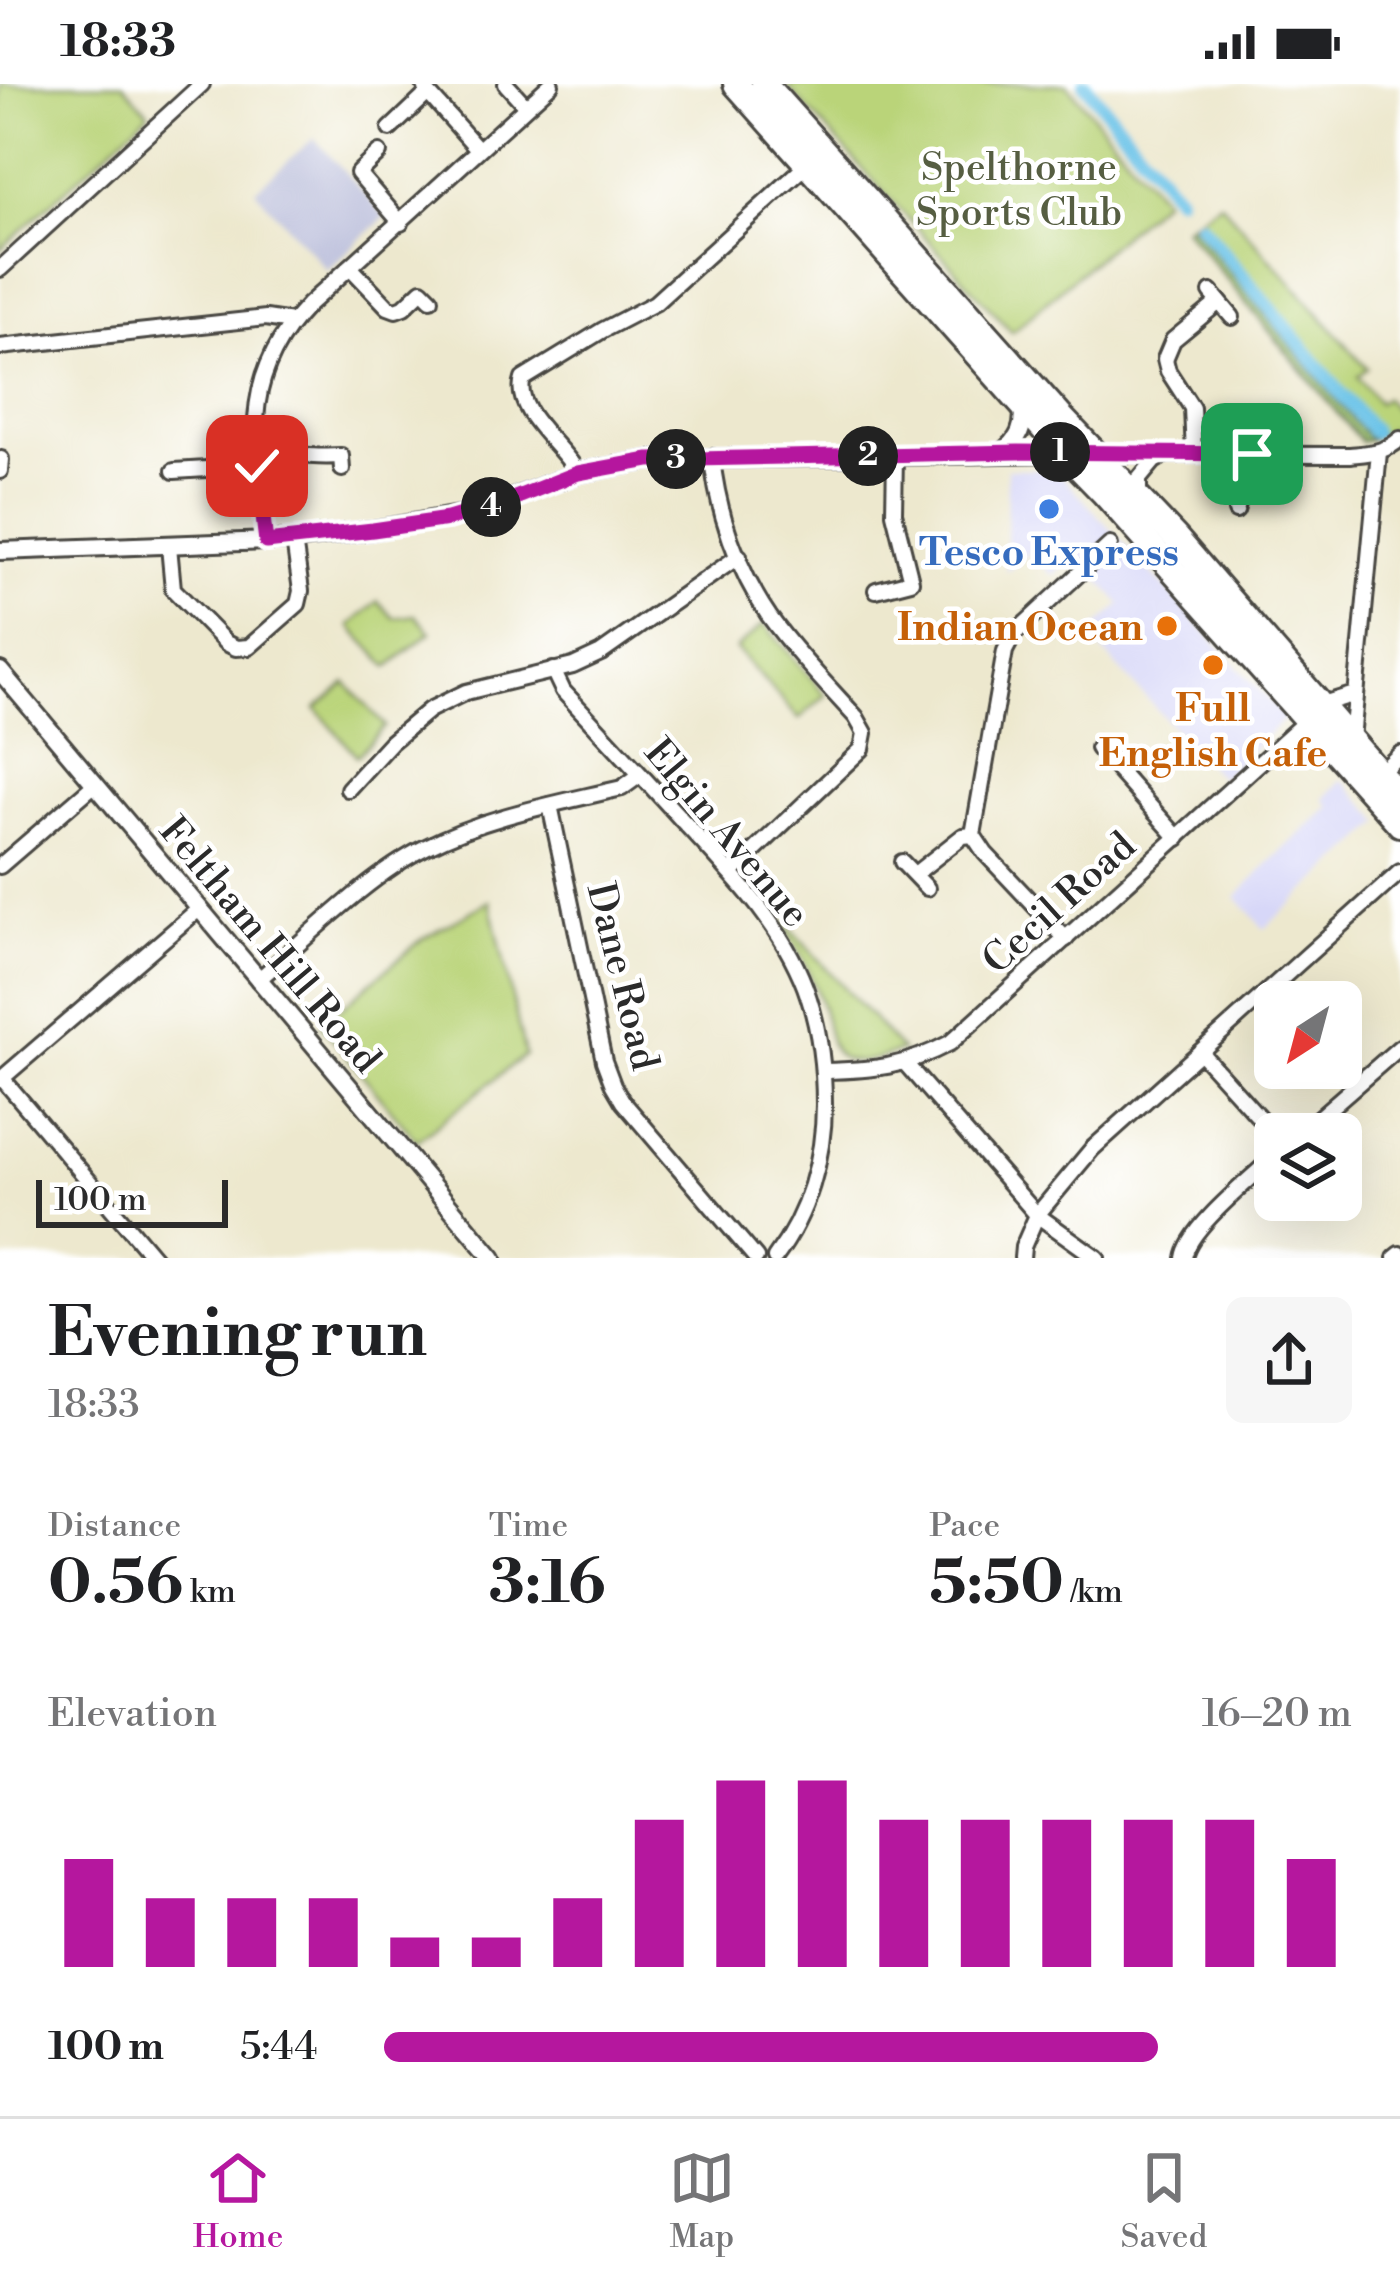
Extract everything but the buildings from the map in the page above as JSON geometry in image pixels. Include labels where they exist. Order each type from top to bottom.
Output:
[{"type":"highway","points":[[736,84],[1064,452],[1311,711],[1352,743],[1400,796]]},
{"type":"highway","points":[[764,84],[1059,415],[1139,497],[1400,824]]},
{"type":"highway","points":[[1059,415],[1067,442],[1064,452]]},
{"type":"highway","points":[[1098,454],[1103,492]]},
{"type":"street","points":[[0,269],[202,84]]},
{"type":"street","points":[[506,84],[526,106]]},
{"type":"street","points":[[266,542],[256,401],[265,367],[285,329],[551,84]]},
{"type":"street","points":[[391,129],[426,88],[478,149]]},
{"type":"street","points":[[380,153],[358,172],[401,223]]},
{"type":"street","points":[[578,473],[523,406],[518,391],[523,379],[655,303],[808,164]]},
{"type":"street","points":[[350,267],[388,307],[404,307],[422,290],[431,299]]},
{"type":"street","points":[[1194,454],[1192,408],[1165,359],[1173,340],[1215,297],[1232,317]]},
{"type":"street","points":[[0,347],[266,318],[292,322]]},
{"type":"street","points":[[1003,452],[1018,438],[1021,405]]},
{"type":"street","points":[[0,551],[294,540],[448,519],[578,473],[649,460],[1003,452],[1350,455],[1379,452],[1399,442]]},
{"type":"street","points":[[174,471],[284,452],[302,458],[341,456],[342,469]]},
{"type":"street","points":[[1352,743],[1379,452]]},
{"type":"street","points":[[1139,497],[1138,479],[1166,454]]},
{"type":"street","points":[[1235,511],[1252,454]]},
{"type":"street","points":[[876,590],[911,580],[894,512],[895,455]]},
{"type":"street","points":[[712,457],[714,481],[739,556],[767,614],[865,733],[862,749],[731,873]]},
{"type":"street","points":[[0,471],[1,459]]},
{"type":"street","points":[[169,546],[172,589],[236,648],[249,647],[298,604],[301,591],[294,540]]},
{"type":"street","points":[[1066,939],[973,835],[1004,651],[1014,634],[1110,545]]},
{"type":"street","points":[[348,788],[429,710],[466,692],[573,665],[601,652],[739,556]]},
{"type":"street","name":"Elgin Avenue","points":[[553,670],[563,691],[773,925],[805,986],[821,1049],[824,1122],[806,1203],[775,1258]]},
{"type":"street","name":"Feltham Hill Road","points":[[0,671],[493,1258]]},
{"type":"street","points":[[1311,711],[1355,694]]},
{"type":"street","name":"Cecil Road","points":[[824,1071],[905,1064],[950,1043],[1311,711]]},
{"type":"street","points":[[1098,748],[1178,838]]},
{"type":"street","points":[[1379,774],[1400,754]]},
{"type":"street","points":[[258,980],[384,873],[423,848],[482,822],[622,788],[640,775]]},
{"type":"street","points":[[0,866],[94,784]]},
{"type":"street","name":"Dane Road","points":[[550,805],[613,1085],[756,1258]]},
{"type":"street","points":[[915,874],[963,836],[973,835]]},
{"type":"street","points":[[902,862],[927,888]]},
{"type":"street","points":[[1022,1258],[1037,1215],[1092,1149],[1400,872]]},
{"type":"street","points":[[154,1258],[1,1079],[199,909]]},
{"type":"street","points":[[1324,1113],[1400,1047]]},
{"type":"street","points":[[1200,1052],[1255,1113]]},
{"type":"street","points":[[905,1064],[1037,1215],[1097,1258]]},
{"type":"street","points":[[1184,1258],[1194,1234],[1254,1176]]},
{"type":"shaded area","points":[[314,138],[385,217],[327,270],[255,190]]},
{"type":"shaded area","points":[[1007,469],[1050,469],[1060,474],[1285,718],[1221,779],[1088,635],[1121,604],[1077,555],[1053,575],[1030,552],[1006,572]]},
{"type":"shaded area","points":[[1342,779],[1382,822],[1264,929],[1236,897],[1330,807],[1324,799]]},
{"type":"green space","points":[[0,84],[123,84],[149,113],[0,250]]},
{"type":"green space","name":"Spelthorne Sports Club","points":[[785,84],[1067,84],[1163,199],[1012,332]]},
{"type":"green space","points":[[1220,202],[1367,368],[1357,377],[1378,403],[1385,398],[1400,416],[1400,424],[1370,440],[1190,223]]},
{"type":"green space","points":[[1190,223],[1370,440],[1361,442],[1184,228]]},
{"type":"green space","points":[[378,601],[394,618],[415,615],[431,632],[388,667],[350,626]]},
{"type":"green space","points":[[764,624],[826,695],[799,719],[736,649]]},
{"type":"green space","points":[[346,683],[385,726],[357,756],[316,709]]},
{"type":"green space","points":[[490,901],[525,1055],[417,1141],[321,1025],[423,938]]},
{"type":"green space","points":[[766,902],[902,1051],[859,1062],[836,1053],[809,973]]},
{"type":"waterway","points":[[1085,84],[1177,196]]},
{"type":"waterway","points":[[1200,224],[1373,432]]},
{"type":"place","name":"Tesco Express","points":[[1049,509]]},
{"type":"place","name":"Indian Ocean","points":[[1167,626]]},
{"type":"place","name":"Full English Cafe","points":[[1213,665]]},
{"type":"route","points":[[257,466],[266,542],[448,519],[578,473],[649,460],[1018,452],[1252,454]]}]
